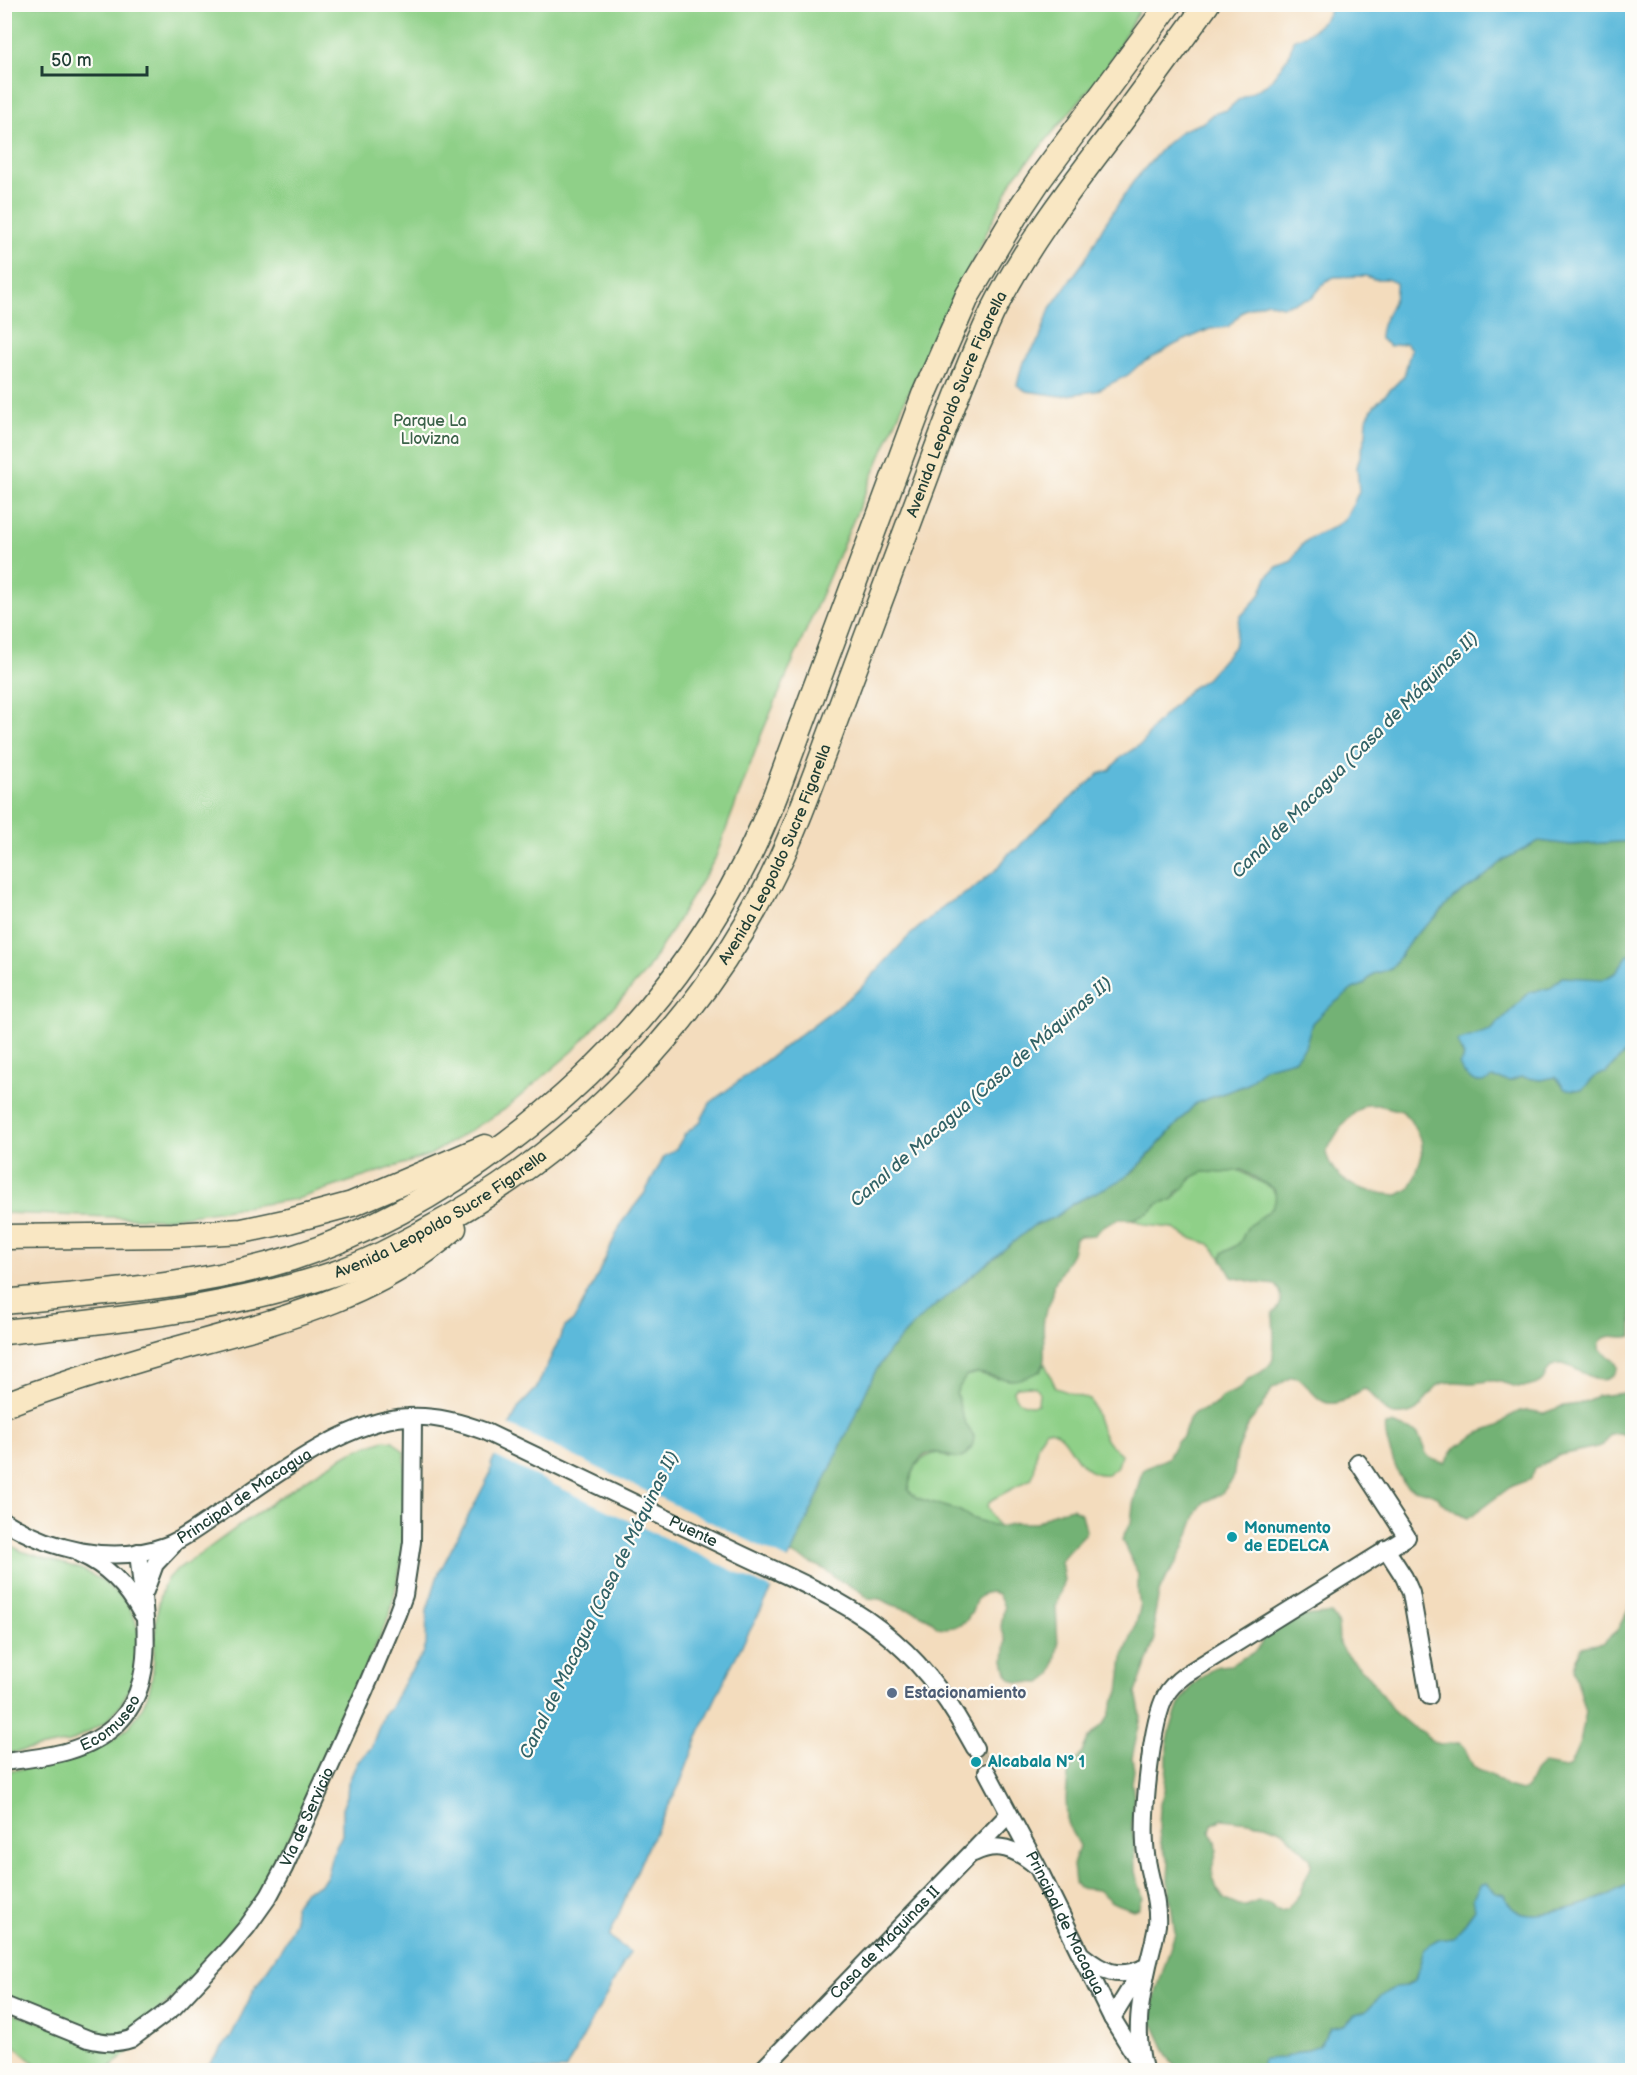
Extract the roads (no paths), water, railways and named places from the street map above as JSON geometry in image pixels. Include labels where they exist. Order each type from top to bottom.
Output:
[{"type":"main road","name":"Avenida Leopoldo Sucre Figarella","points":[[4,1302],[206,1279],[291,1258],[329,1245],[436,1193],[461,1177],[523,1130],[585,1078],[634,1027],[680,970],[730,892],[751,852],[768,814],[920,405],[968,295],[1040,180],[1169,4]]},
{"type":"main road","name":"Avenida Leopoldo Sucre Figarella","points":[[4,1332],[183,1311],[267,1294],[342,1271],[385,1253],[480,1200],[544,1154],[628,1080],[702,993],[740,936],[765,891],[798,817],[952,406],[991,315],[1022,260],[1061,202],[1207,4]]},
{"type":"main road","points":[[4,1237],[204,1234],[242,1231],[281,1223],[318,1214],[379,1194],[523,1130]]},
{"type":"main road","points":[[4,1405],[34,1393],[268,1324],[334,1301],[412,1261],[449,1233],[480,1200]]},
{"type":"street","name":"Principal de Macagua","points":[[4,1521],[35,1538],[82,1552],[106,1554],[138,1552],[166,1546],[178,1540],[285,1469],[346,1434],[368,1425],[413,1417],[450,1420],[484,1431]]},
{"type":"street","name":"Vía de Servicio","points":[[4,2005],[95,2041],[112,2043],[131,2039],[143,2032],[181,2000],[230,1947],[259,1910],[284,1868],[364,1692],[404,1595],[412,1542],[413,1417]]},
{"type":"street","name":"Puente","points":[[484,1431],[805,1585],[870,1622],[911,1656],[941,1691],[975,1748]]},
{"type":"street","points":[[1144,2070],[1139,2049],[1138,2023],[1157,1923],[1157,1905],[1145,1844],[1146,1805],[1154,1738],[1166,1694],[1185,1676],[1407,1537],[1358,1462]]},
{"type":"street","name":"Ecomuseo","points":[[143,1601],[146,1585],[155,1564],[178,1540]]},
{"type":"street","name":"Ecomuseo","points":[[65,1548],[106,1569],[123,1585],[145,1620]]},
{"type":"street","points":[[1386,1549],[1412,1593],[1428,1696]]},
{"type":"street","name":"Ecomuseo","points":[[4,1762],[67,1752],[108,1732],[120,1721],[134,1698],[145,1672],[147,1635],[138,1552]]},
{"type":"street","name":"Principal de Macagua","points":[[987,1772],[1113,2018],[1144,2070]]},
{"type":"street","name":"Casa de Máquinas II","points":[[762,2070],[1010,1814]]},
{"type":"street","points":[[970,1854],[993,1846],[1006,1847],[1018,1852],[1037,1866]]},
{"type":"street","points":[[1113,2018],[1152,1949]]},
{"type":"street","points":[[1081,1954],[1098,1968],[1113,1973],[1123,1974],[1142,1969]]},
{"type":"water","name":"Canal de Macagua (Casa de Máquinas II)","points":[[1333,5],[1632,5],[1632,841],[1571,845],[1539,841],[1505,859],[1478,882],[1453,898],[1413,937],[1391,969],[1373,974],[1363,985],[1353,989],[1324,1011],[1312,1023],[1305,1047],[1294,1060],[1264,1068],[1246,1085],[1196,1103],[1136,1169],[1121,1180],[1074,1203],[1055,1217],[1033,1226],[921,1317],[889,1351],[875,1372],[791,1554],[732,1664],[702,1727],[680,1784],[646,1850],[609,1937],[630,1952],[565,2070],[204,2070],[230,2038],[256,1986],[283,1946],[295,1920],[294,1906],[297,1901],[305,1891],[318,1886],[326,1878],[332,1855],[342,1835],[342,1809],[347,1796],[348,1783],[357,1763],[371,1748],[384,1713],[390,1709],[406,1678],[423,1654],[426,1645],[427,1610],[438,1575],[490,1474],[491,1464],[519,1407],[536,1389],[565,1327],[573,1321],[592,1287],[622,1222],[644,1194],[664,1157],[676,1149],[685,1134],[700,1122],[710,1103],[859,990],[909,936],[945,905],[970,891],[998,868],[1010,852],[1017,849],[1031,833],[1099,774],[1110,770],[1121,757],[1143,743],[1154,726],[1189,690],[1207,678],[1234,647],[1240,617],[1260,595],[1267,577],[1277,567],[1292,561],[1297,551],[1309,539],[1336,526],[1350,510],[1359,492],[1357,467],[1366,435],[1367,418],[1374,406],[1404,376],[1411,349],[1406,343],[1390,346],[1380,339],[1382,324],[1396,291],[1396,283],[1387,279],[1373,279],[1366,276],[1334,277],[1326,281],[1312,298],[1282,306],[1267,302],[1244,310],[1228,327],[1210,329],[1176,344],[1139,365],[1128,375],[1096,391],[1061,396],[1026,391],[1017,385],[1022,365],[1040,338],[1050,308],[1085,260],[1103,227],[1133,182],[1165,145],[1183,130],[1202,123],[1213,114],[1227,110],[1238,100],[1268,84],[1289,56],[1293,40],[1317,27]]},
{"type":"water","points":[[1628,955],[1632,955],[1632,1051],[1626,1052],[1606,1073],[1598,1074],[1582,1090],[1565,1089],[1556,1077],[1540,1080],[1521,1077],[1510,1081],[1492,1078],[1477,1082],[1464,1074],[1459,1064],[1464,1057],[1457,1041],[1491,1030],[1530,992],[1550,988],[1562,977],[1604,979],[1616,973]]},
{"type":"water","points":[[1486,1883],[1496,1892],[1505,1894],[1508,1903],[1515,1910],[1541,1914],[1575,1907],[1632,1883],[1632,2070],[1261,2070],[1263,2059],[1283,2058],[1320,2045],[1330,2028],[1343,2025],[1355,2014],[1365,2012],[1375,2001],[1395,1987],[1407,1986],[1415,1981],[1424,1949],[1438,1940],[1454,1938],[1475,1909],[1473,1898],[1481,1884]]},
{"type":"tunnel","points":[[975,1748],[987,1772]]},
{"type":"place","name":"Monumento de EDELCA","points":[[1232,1537]]},
{"type":"place","name":"Estacionamiento","points":[[892,1693]]},
{"type":"place","name":"Alcabala Nº 1","points":[[976,1762]]},
{"type":"park label","name":"Parque La Llovizna","points":[[430,430]]}]
